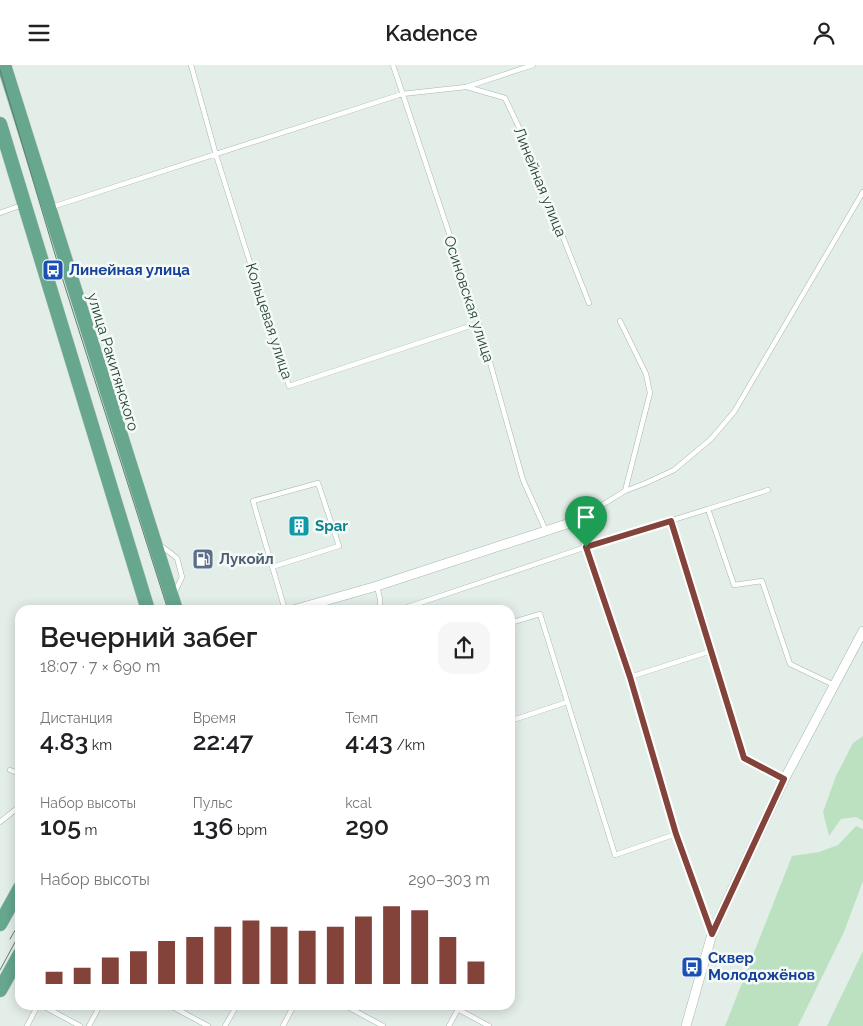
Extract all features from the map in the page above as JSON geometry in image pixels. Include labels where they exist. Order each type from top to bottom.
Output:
[{"type":"main road","name":"улица Ракитянского","points":[[4,65],[174,604]]},
{"type":"main road","points":[[0,124],[146,605]]},
{"type":"main road","points":[[0,924],[15,897]]},
{"type":"main road","points":[[0,990],[15,963]]},
{"type":"street","points":[[310,605],[377,586],[576,521]]},
{"type":"street","points":[[686,1026],[712,934],[784,779],[863,631]]},
{"type":"lane","name":"Кольцевая улица","points":[[191,65],[216,155],[289,386],[479,323]]},
{"type":"lane","name":"Осиновская улица","points":[[393,65],[479,323],[523,480],[546,532]]},
{"type":"lane","name":"Линейная улица","points":[[48,208],[402,93],[466,87],[533,65]]},
{"type":"lane","name":"Линейная улица","points":[[466,87],[505,98],[523,136],[589,303]]},
{"type":"lane","points":[[712,934],[676,834],[630,677],[576,521],[625,491],[674,470],[711,439],[734,412],[863,192]]},
{"type":"lane","points":[[0,213],[24,205]]},
{"type":"lane","points":[[620,321],[646,374],[650,393],[625,491]]},
{"type":"lane","points":[[272,567],[339,546],[318,483],[253,501],[272,567],[283,605]]},
{"type":"lane","points":[[414,605],[586,547],[768,490]]},
{"type":"lane","points":[[708,509],[734,585],[762,581],[790,664],[834,685]]},
{"type":"lane","points":[[671,521],[744,758],[784,779]]},
{"type":"lane","points":[[377,586],[380,605]]},
{"type":"lane","points":[[515,622],[540,614],[615,855],[676,834]]},
{"type":"lane","points":[[630,677],[712,651]]},
{"type":"lane","points":[[515,719],[567,702]]},
{"type":"lane","points":[[10,770],[15,772]]},
{"type":"lane","points":[[0,822],[15,810]]},
{"type":"lane","points":[[28,1026],[37,1010]]},
{"type":"lane","points":[[50,1010],[80,1026]]},
{"type":"lane","points":[[89,1026],[97,1010]]},
{"type":"lane","points":[[178,1010],[208,1026]]},
{"type":"lane","points":[[225,1026],[234,1010]]},
{"type":"lane","points":[[283,1026],[291,1010]]},
{"type":"lane","points":[[353,1010],[383,1026]]},
{"type":"lane","points":[[449,1026],[457,1010]]},
{"type":"lane","points":[[460,1010],[489,1026]]},
{"type":"green space","points":[[863,736],[863,821],[856,817],[841,819],[829,836],[823,812],[836,776],[853,743]]},
{"type":"green space","points":[[856,826],[863,829],[863,881],[844,932],[798,1026],[725,1026],[792,856],[819,852],[838,845]]},
{"type":"green space","points":[[863,951],[863,1026],[827,1026]]},
{"type":"tram line","points":[[0,70],[60,271],[166,605]]},
{"type":"tram line","points":[[10,939],[15,930]]},
{"type":"tram line","points":[[0,970],[15,942]]},
{"type":"place","name":"Линейная улица","points":[[53,270]]},
{"type":"place","name":"Spar","points":[[299,526]]},
{"type":"place","name":"Лукойл","points":[[203,559]]},
{"type":"place","name":"Сквер Молодожёнов","points":[[692,967]]},
{"type":"route","points":[[671,521],[744,758],[784,779],[712,934],[676,834],[630,677],[586,547],[671,521]]}]
